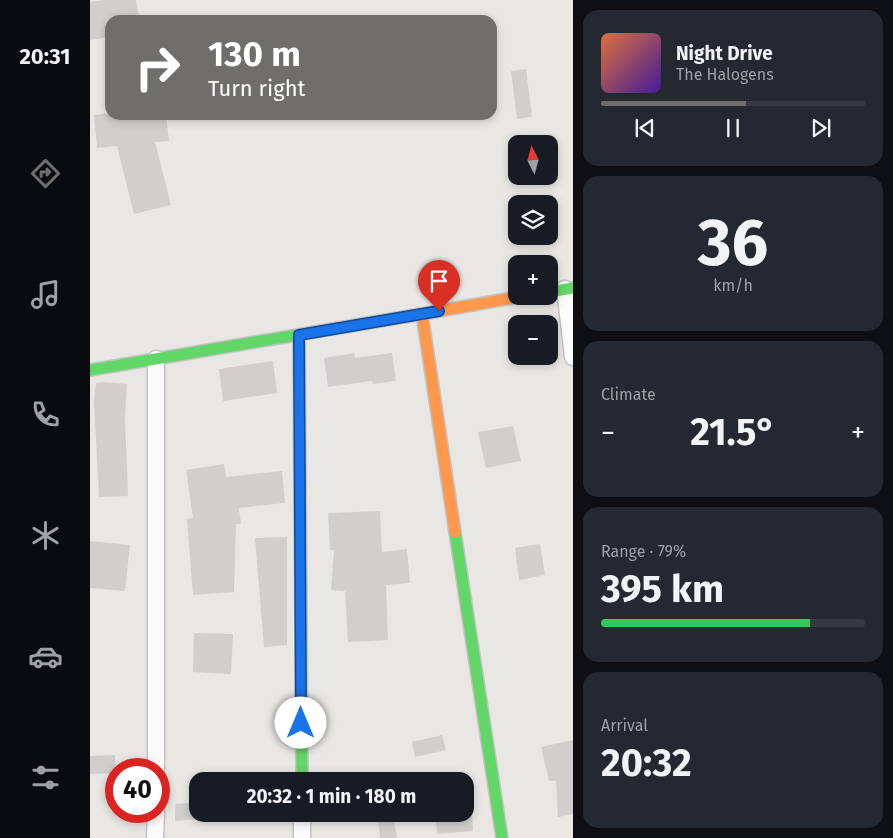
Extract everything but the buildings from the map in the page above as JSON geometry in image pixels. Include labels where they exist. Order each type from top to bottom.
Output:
[{"type":"street","points":[[562,290],[573,357]]},
{"type":"street","points":[[90,370],[508,299]]},
{"type":"street","points":[[422,314],[502,838]]},
{"type":"street","points":[[299,335],[302,772]]},
{"type":"street","points":[[156,359],[156,758]]},
{"type":"street","points":[[302,822],[302,838]]},
{"type":"street","points":[[156,823],[156,838]]},
{"type":"traffic: fast","points":[[558,290],[573,288]]},
{"type":"traffic: fast","points":[[90,370],[439,311]]},
{"type":"traffic: fast","points":[[299,335],[302,772]]},
{"type":"traffic: fast","points":[[455,532],[502,838]]},
{"type":"traffic: slow","points":[[439,311],[508,299]]},
{"type":"traffic: slow","points":[[422,314],[455,532]]},
{"type":"route","points":[[301,723],[299,335],[439,311]]}]
